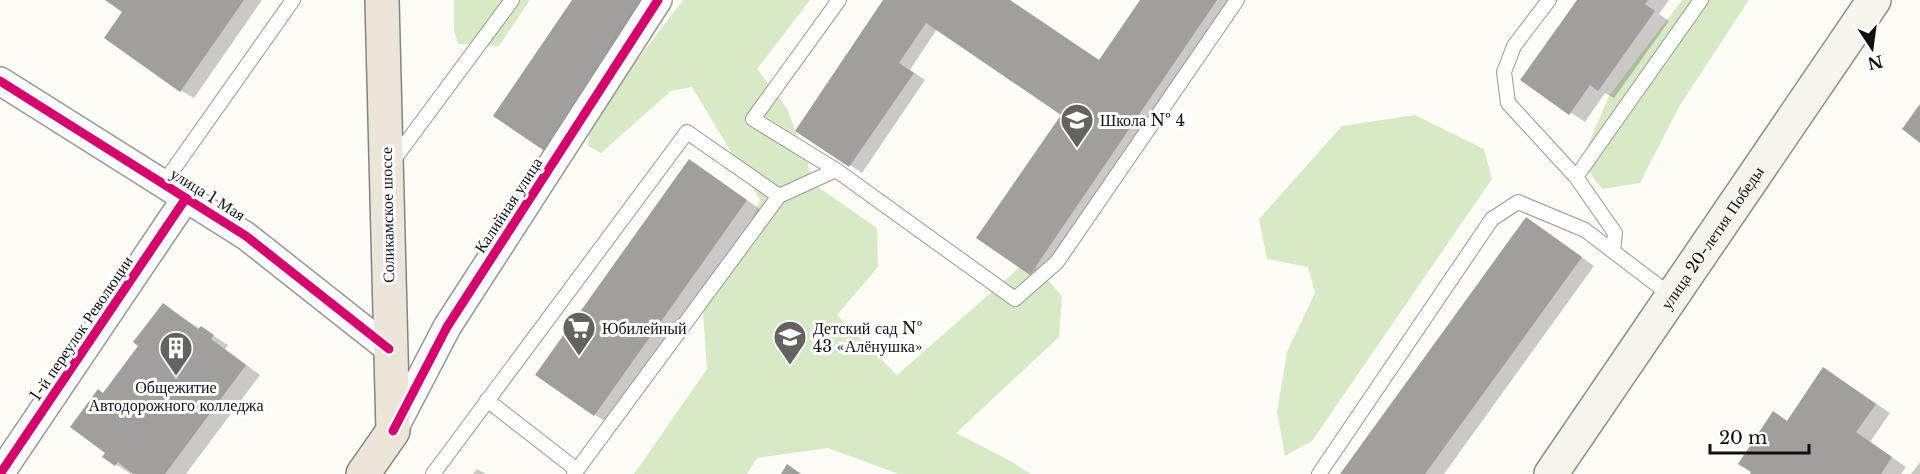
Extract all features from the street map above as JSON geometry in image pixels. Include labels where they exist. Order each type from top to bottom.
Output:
[{"type":"highway","name":"Соликамское шоссе","points":[[382,0],[389,349],[393,431]]},
{"type":"highway","name":"Калийная улица","points":[[363,474],[393,431]]},
{"type":"main road","name":"улица 20-летия Победы","points":[[1559,468],[1874,0]]},
{"type":"street","name":"Калийная улица","points":[[393,431],[447,327],[658,0]]},
{"type":"street","name":"улица 1 Мая","points":[[0,81],[246,236],[389,349]]},
{"type":"street","name":"1-й переулок Революции","points":[[0,474],[175,191]]},
{"type":"lane","points":[[175,191],[293,0]]},
{"type":"lane","points":[[386,171],[512,0]]},
{"type":"lane","points":[[839,0],[753,119],[836,170],[1015,299],[1057,262],[1238,0]]},
{"type":"lane","points":[[1549,0],[1514,46],[1504,72],[1508,103],[1576,177],[1615,233],[1613,251]]},
{"type":"lane","points":[[1576,177],[1701,0]]},
{"type":"lane","points":[[433,474],[687,132],[779,196]]},
{"type":"lane","points":[[488,400],[575,472],[779,196],[836,170]]},
{"type":"lane","points":[[1320,474],[1492,219],[1518,202],[1585,230],[1673,297]]},
{"type":"green space","points":[[454,0],[530,0],[499,46],[458,44],[454,30]]},
{"type":"green space","points":[[683,0],[810,0],[757,69],[787,108],[815,185],[877,228],[878,267],[837,315],[897,375],[1029,259],[1062,296],[1059,337],[956,433],[1031,474],[899,474],[828,448],[757,458],[747,474],[634,474],[707,369],[702,298],[750,224],[760,200],[692,87],[671,91],[601,153],[588,146],[590,122]]},
{"type":"green space","points":[[1682,0],[1749,0],[1680,105],[1640,183],[1602,189],[1581,161],[1609,96]]},
{"type":"green space","points":[[1415,115],[1484,149],[1492,179],[1312,441],[1285,456],[1277,412],[1287,352],[1315,293],[1308,267],[1267,259],[1259,219],[1342,126]]},
{"type":"building","points":[[105,0],[244,0],[180,92],[104,38],[122,12]]},
{"type":"building","points":[[572,0],[650,0],[546,152],[493,116]]},
{"type":"building","name":"Школа № 4","points":[[883,0],[1010,0],[1099,60],[1140,0],[1217,0],[1030,275],[976,238],[1061,115],[926,23],[899,63],[914,73],[849,167],[795,131]]},
{"type":"building","points":[[1577,0],[1648,0],[1645,4],[1655,11],[1598,91],[1590,85],[1569,115],[1520,80]]},
{"type":"building","points":[[1920,104],[1920,143],[1902,129]]},
{"type":"building","points":[[689,159],[747,200],[594,416],[535,375]]},
{"type":"building","points":[[1526,217],[1582,257],[1425,474],[1340,474]]},
{"type":"building","name":"Общежитие Автодорожного колледжа","points":[[163,303],[198,329],[201,326],[214,335],[211,339],[246,365],[165,474],[133,474],[118,462],[115,466],[102,457],[105,453],[70,427],[98,389],[103,393],[138,346],[133,342]]},
{"type":"building","points":[[1823,367],[1876,404],[1856,432],[1892,457],[1881,474],[1750,474],[1751,472],[1738,464],[1773,411],[1787,421]]},
{"type":"building","points":[[787,464],[801,474],[781,474]]},
{"type":"cycle path","points":[[393,431],[447,327],[658,0]]},
{"type":"cycle path","points":[[0,81],[246,236],[389,349]]},
{"type":"cycle path","points":[[0,474],[186,198]]},
{"type":"place","name":"Школа № 4","points":[[1077,149]]},
{"type":"place","name":"Юбилейный","points":[[579,357]]},
{"type":"place","name":"Детский сад № 43 «Алёнушка»","points":[[790,366]]},
{"type":"place","name":"Общежитие Автодорожного колледжа","points":[[176,377]]}]
